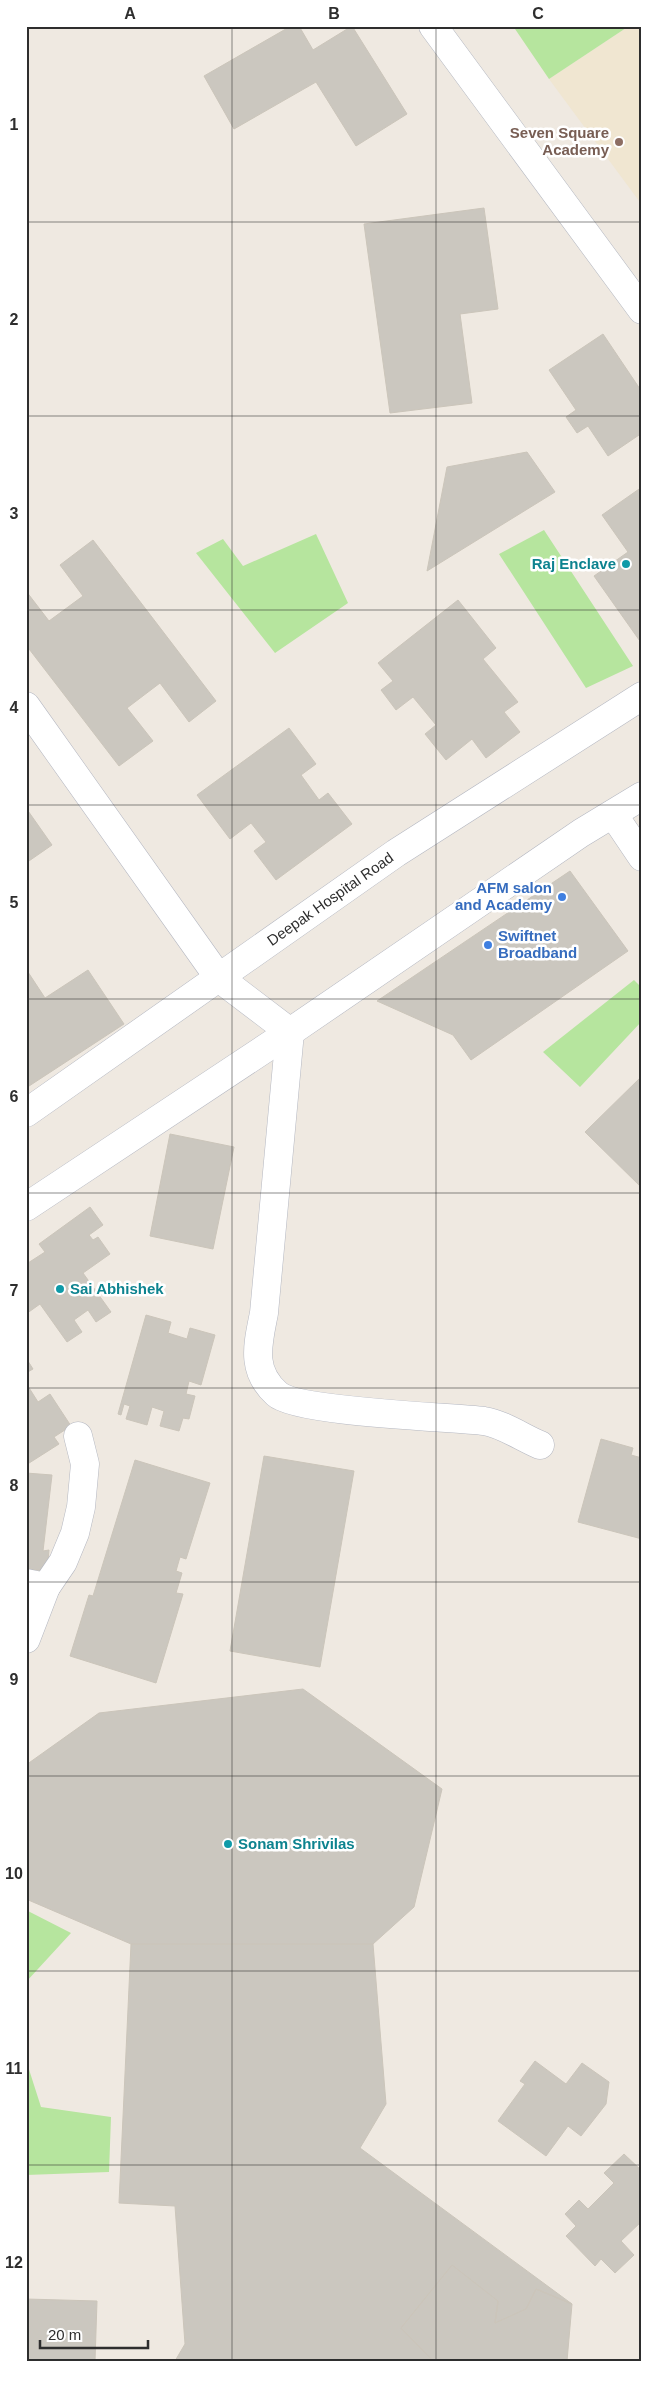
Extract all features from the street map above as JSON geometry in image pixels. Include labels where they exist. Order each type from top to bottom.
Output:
[{"type":"street","points":[[433,26],[642,310]]},
{"type":"street","name":"Deepak Hospital Road","points":[[26,1113],[396,853],[642,696]]},
{"type":"street","points":[[26,706],[219,978],[290,1032]]},
{"type":"street","points":[[26,1208],[290,1032],[581,833],[642,796]]},
{"type":"street","points":[[613,814],[642,857]]},
{"type":"street","points":[[290,1032],[264,1313],[256,1352],[264,1377],[278,1396],[312,1405],[487,1422],[540,1445]]},
{"type":"street","points":[[26,1639],[36,1585],[63,1562],[75,1533],[81,1508],[85,1464],[78,1436]]},
{"type":"shaded area","name":"Seven Square Academy","points":[[629,26],[642,26],[642,205],[549,79]]},
{"type":"green space","points":[[513,26],[629,26],[549,79]]},
{"type":"green space","points":[[544,530],[633,666],[586,688],[499,554]]},
{"type":"green space","points":[[316,534],[348,603],[275,653],[196,553],[223,539],[243,566]]},
{"type":"green space","points":[[634,980],[642,988],[642,1021],[580,1087],[543,1052]]},
{"type":"green space","points":[[26,1910],[71,1933],[26,1982]]},
{"type":"green space","points":[[26,2060],[41,2107],[111,2117],[109,2172],[26,2175]]},
{"type":"building","points":[[291,26],[299,26],[313,50],[352,26],[407,114],[356,146],[316,82],[234,129],[204,76]]},
{"type":"building","points":[[484,208],[498,309],[460,314],[472,403],[390,413],[364,224]]},
{"type":"building","points":[[603,334],[642,392],[642,433],[608,456],[588,426],[577,433],[566,417],[576,410],[549,370]]},
{"type":"building","points":[[527,452],[555,492],[427,571],[447,467]]},
{"type":"building","name":"Raj Enclave","points":[[642,487],[642,644],[594,576],[628,552],[602,515]]},
{"type":"building","points":[[93,540],[216,701],[189,722],[160,683],[127,708],[153,741],[119,766],[26,645],[26,591],[49,621],[83,596],[60,565]]},
{"type":"building","points":[[458,600],[496,648],[483,659],[518,702],[504,712],[520,732],[486,758],[472,739],[446,760],[425,734],[436,725],[413,697],[396,710],[381,690],[393,681],[378,663]]},
{"type":"building","points":[[289,728],[316,764],[301,775],[319,800],[328,793],[352,824],[276,880],[254,851],[266,842],[251,823],[230,839],[197,795]]},
{"type":"building","points":[[26,808],[52,845],[26,863]]},
{"type":"building","points":[[570,871],[628,951],[471,1060],[453,1035],[377,1001]]},
{"type":"building","points":[[26,969],[45,998],[88,970],[124,1024],[26,1088]]},
{"type":"building","points":[[642,1076],[642,1188],[585,1132]]},
{"type":"building","points":[[170,1134],[234,1147],[213,1249],[150,1236]]},
{"type":"building","name":"Sai Abhishek","points":[[90,1207],[103,1225],[89,1235],[93,1240],[98,1237],[110,1254],[83,1273],[111,1312],[96,1322],[88,1310],[74,1320],[82,1332],[67,1342],[40,1304],[26,1314],[26,1261],[28,1263],[45,1252],[39,1244]]},
{"type":"building","points":[[146,1315],[171,1322],[168,1333],[187,1339],[190,1328],[215,1335],[201,1385],[189,1381],[186,1394],[195,1396],[189,1419],[183,1418],[179,1431],[160,1426],[164,1411],[152,1407],[147,1425],[126,1419],[130,1406],[124,1404],[121,1415],[118,1414]]},
{"type":"building","points":[[26,1358],[33,1369],[26,1373]]},
{"type":"building","points":[[26,1383],[38,1402],[50,1394],[71,1426],[54,1437],[59,1444],[26,1465]]},
{"type":"building","points":[[601,1439],[633,1448],[631,1455],[642,1458],[642,1539],[578,1522]]},
{"type":"building","points":[[264,1456],[354,1471],[320,1667],[230,1651]]},
{"type":"building","points":[[135,1460],[210,1483],[186,1559],[180,1557],[176,1571],[182,1573],[176,1593],[183,1594],[156,1683],[70,1656],[89,1595],[93,1596]]},
{"type":"building","points":[[26,1473],[52,1475],[43,1551],[49,1550],[47,1571],[26,1569]]},
{"type":"building","name":"Sonam Shrivilas","points":[[303,1689],[442,1789],[414,1907],[373,1944],[131,1944],[26,1899],[26,1765],[99,1713]]},
{"type":"building","points":[[131,1944],[373,1944],[386,2104],[360,2148],[572,2304],[536,2289],[526,2309],[495,2323],[498,2301],[452,2265],[401,2328],[433,2361],[175,2361],[185,2344],[175,2206],[119,2203]]},
{"type":"building","points":[[535,2061],[566,2084],[582,2063],[609,2082],[606,2104],[581,2136],[568,2126],[546,2156],[498,2121],[525,2084],[520,2081]]},
{"type":"building","points":[[624,2154],[642,2171],[642,2221],[621,2241],[634,2255],[615,2273],[601,2259],[595,2266],[566,2236],[576,2226],[565,2214],[579,2200],[588,2209],[614,2183],[604,2173]]},
{"type":"building","points":[[452,2265],[498,2301],[495,2323],[526,2309],[536,2289],[572,2304],[567,2361],[433,2361],[401,2328]]},
{"type":"building","points":[[26,2299],[97,2301],[95,2361],[26,2361]]},
{"type":"place","name":"Seven Square Academy","points":[[619,142]]},
{"type":"place","name":"Raj Enclave","points":[[626,564]]},
{"type":"place","name":"AFM salon and Academy","points":[[562,897]]},
{"type":"place","name":"Swiftnet Broadband","points":[[488,945]]},
{"type":"place","name":"Sai Abhishek","points":[[60,1289]]},
{"type":"place","name":"Sonam Shrivilas","points":[[228,1844]]}]
